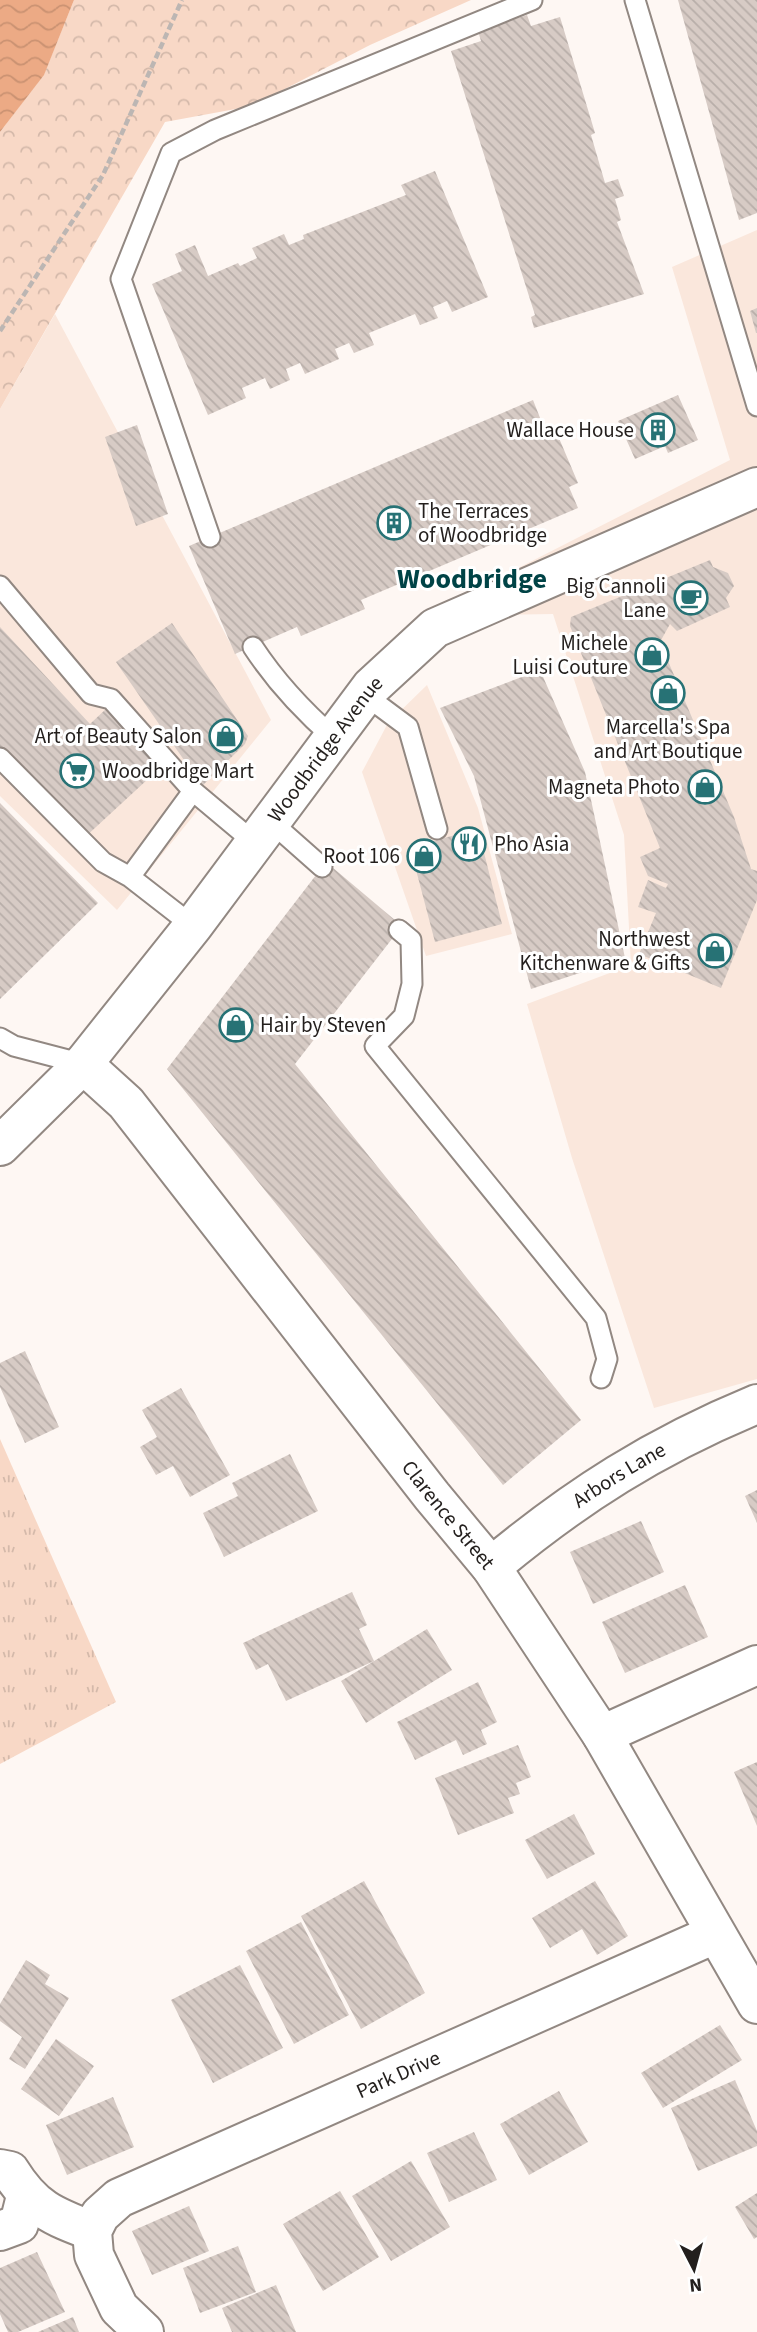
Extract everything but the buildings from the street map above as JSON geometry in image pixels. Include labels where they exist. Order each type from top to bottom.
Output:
[{"type":"street","name":"Woodbridge Avenue","points":[[0,1146],[83,1064],[193,926],[365,695],[435,628],[757,487]]},
{"type":"street","name":"Clarence Street","points":[[83,1064],[126,1103],[491,1567],[601,1735],[757,2004]]},
{"type":"street","name":"Arbors Lane","points":[[491,1567],[552,1515],[643,1457],[701,1427],[757,1404]]},
{"type":"street","points":[[601,1735],[757,1665]]},
{"type":"street","name":"Park Drive","points":[[92,2231],[100,2214],[119,2198],[715,1934]]},
{"type":"street","points":[[13,2183],[52,2216],[92,2231],[94,2256],[101,2275],[112,2289],[119,2308],[144,2332]]},
{"type":"street","points":[[0,2231],[19,2224],[13,2183]]},
{"type":"lane","points":[[210,537],[121,279],[171,153],[215,130],[532,0]]},
{"type":"lane","points":[[635,0],[757,406]]},
{"type":"lane","points":[[0,586],[91,694],[111,699],[193,791],[322,867]]},
{"type":"lane","points":[[253,647],[273,678],[296,705],[334,738]]},
{"type":"lane","points":[[365,695],[408,727],[437,829]]},
{"type":"lane","points":[[0,758],[103,862],[130,877],[193,926]]},
{"type":"lane","points":[[130,877],[193,791]]},
{"type":"lane","points":[[398,930],[411,940],[412,984],[404,1016],[375,1046],[596,1318],[607,1359],[601,1378]]},
{"type":"lane","points":[[0,1038],[14,1046],[83,1064]]},
{"type":"path","points":[[0,331],[103,175],[182,0]]},
{"type":"shaded area","points":[[757,230],[757,1379],[654,1408],[572,1158],[527,1004],[631,965],[624,835],[553,614],[424,616],[730,460],[672,267]]},
{"type":"shaded area","points":[[55,314],[271,720],[117,910],[0,796],[0,409]]},
{"type":"shaded area","points":[[427,685],[478,808],[512,934],[426,956],[362,772],[388,723]]},
{"type":"green space","points":[[74,0],[471,0],[370,45],[252,106],[165,122],[0,409],[0,132],[44,74]]},
{"type":"green space","points":[[0,1439],[116,1702],[0,1764]]},
{"type":"water","points":[[0,0],[74,0],[44,75],[0,132]]},
{"type":"place","name":"Wallace House","points":[[658,430]]},
{"type":"place","name":"The Terraces of Woodbridge","points":[[394,523]]},
{"type":"place","name":"Big Cannoli Lane","points":[[691,598]]},
{"type":"place","name":"Michele Luisi Couture","points":[[652,655]]},
{"type":"place","name":"Marcella's Spa and Art Boutique","points":[[668,693]]},
{"type":"place","name":"Art of Beauty Salon","points":[[226,736]]},
{"type":"place","name":"Woodbridge Mart","points":[[77,771]]},
{"type":"place","name":"Magneta Photo","points":[[705,787]]},
{"type":"place","name":"Pho Asia","points":[[469,844]]},
{"type":"place","name":"Root 106","points":[[424,856]]},
{"type":"place","name":"Northwest Kitchenware & Gifts","points":[[715,951]]},
{"type":"place","name":"Hair by Steven","points":[[236,1025]]},
{"type":"district","name":"Woodbridge","points":[[472,578]]}]
